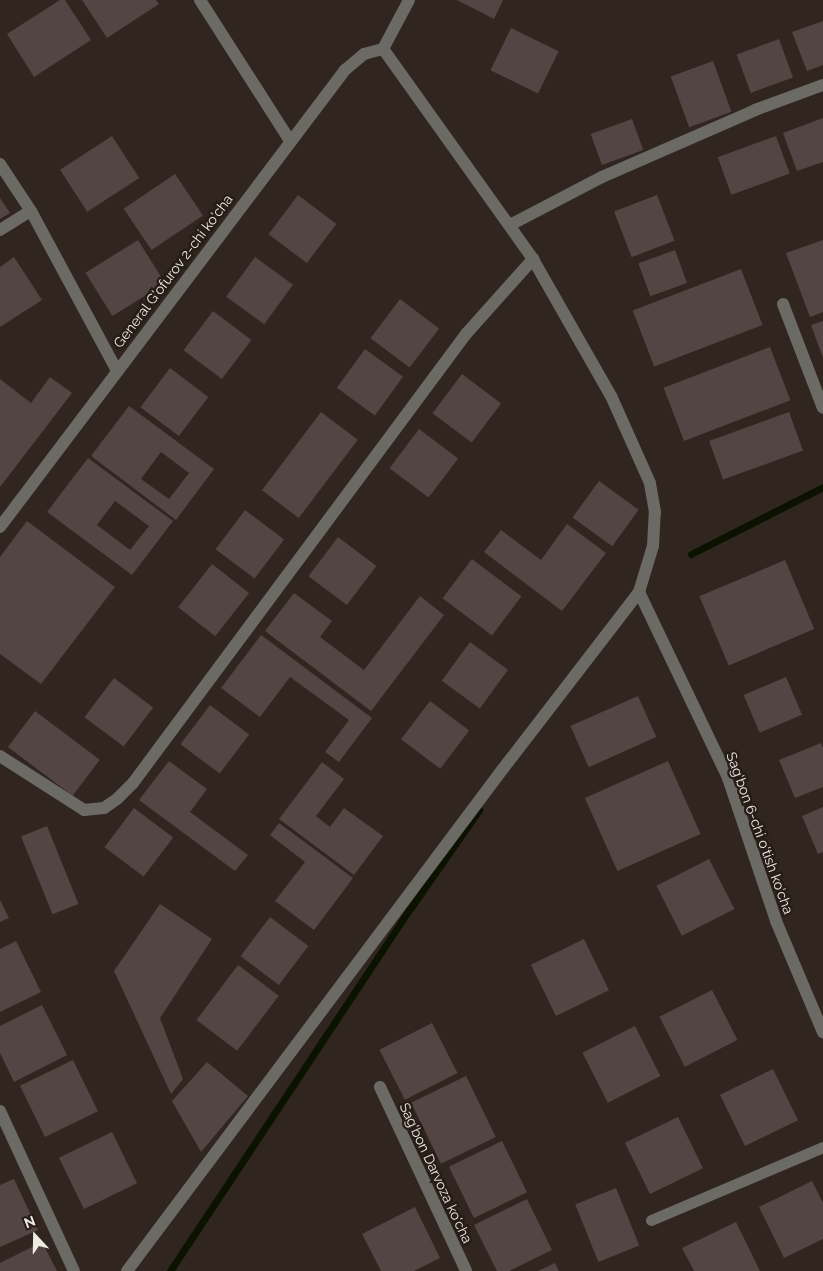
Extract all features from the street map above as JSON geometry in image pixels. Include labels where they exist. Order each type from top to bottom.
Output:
[{"type":"street","points":[[200,0],[290,141]]},
{"type":"street","points":[[127,1271],[502,770],[639,592],[653,546],[655,512],[650,483],[611,396],[533,259],[384,49],[409,0]]},
{"type":"street","name":"General G'ofurov 2-chi ko'cha","points":[[0,527],[345,70],[364,54],[384,49]]},
{"type":"street","points":[[510,225],[602,177],[755,110],[823,86]]},
{"type":"street","points":[[0,164],[30,212],[117,371]]},
{"type":"street","points":[[0,230],[30,212]]},
{"type":"street","points":[[0,756],[84,810],[104,808],[117,800],[139,774],[466,334],[533,259]]},
{"type":"street","points":[[783,304],[823,408]]},
{"type":"street","name":"Sag'bon 6-chi o'tish ko'cha","points":[[639,592],[728,778],[776,921],[823,1032]]},
{"type":"street","name":"Sag'bon Darvoza ko'cha","points":[[380,1088],[466,1271]]},
{"type":"street","points":[[0,1112],[74,1271]]},
{"type":"lane","points":[[651,1220],[823,1147]]},
{"type":"building","points":[[60,0],[65,0],[91,40],[34,77],[7,34]]},
{"type":"building","points":[[82,0],[156,0],[159,4],[107,38]]},
{"type":"building","points":[[457,0],[503,0],[494,19]]},
{"type":"building","points":[[823,21],[823,65],[807,71],[792,32]]},
{"type":"building","points":[[511,28],[559,51],[538,93],[490,70]]},
{"type":"building","points":[[779,39],[793,78],[751,93],[737,54]]},
{"type":"building","points":[[713,61],[731,112],[689,127],[671,76]]},
{"type":"building","points":[[823,118],[823,162],[797,171],[783,133]]},
{"type":"building","points":[[632,119],[643,150],[602,165],[591,134]]},
{"type":"building","points":[[112,136],[139,178],[87,212],[60,170]]},
{"type":"building","points":[[776,136],[790,174],[731,195],[718,157]]},
{"type":"building","points":[[175,174],[203,215],[152,250],[124,209]]},
{"type":"building","points":[[298,195],[336,224],[307,263],[269,234]]},
{"type":"building","points":[[657,195],[675,241],[632,257],[614,211]]},
{"type":"building","points":[[0,198],[10,213],[0,219]]},
{"type":"building","points":[[138,240],[165,283],[112,316],[85,273]]},
{"type":"building","points":[[823,240],[823,312],[810,317],[786,253]]},
{"type":"building","points":[[675,250],[687,283],[650,296],[638,263]]},
{"type":"building","points":[[14,257],[42,300],[0,327],[0,267]]},
{"type":"building","points":[[255,257],[293,285],[264,324],[226,297]]},
{"type":"building","points":[[741,269],[763,325],[654,367],[633,311]]},
{"type":"building","points":[[400,299],[439,328],[410,368],[371,338]]},
{"type":"building","points":[[213,311],[251,340],[222,379],[184,350]]},
{"type":"building","points":[[823,321],[823,358],[811,325]]},
{"type":"building","points":[[770,347],[790,400],[684,441],[664,388]]},
{"type":"building","points":[[365,349],[403,377],[375,415],[337,388]]},
{"type":"building","points":[[170,368],[208,397],[179,436],[141,407]]},
{"type":"building","points":[[462,374],[501,403],[472,443],[433,413]]},
{"type":"building","points":[[50,377],[72,393],[0,487],[0,379],[31,403]]},
{"type":"building","points":[[129,406],[214,469],[176,520],[91,456]],"holes":[[[161,452],[189,473],[169,499],[141,479]]]},
{"type":"building","points":[[321,412],[358,440],[299,518],[262,490]]},
{"type":"building","points":[[789,412],[803,451],[723,480],[709,441]]},
{"type":"building","points":[[419,429],[458,458],[429,498],[390,468]]},
{"type":"building","points":[[88,458],[173,521],[132,575],[47,512]],"holes":[[[115,501],[149,526],[130,550],[97,525]]]},
{"type":"building","points":[[599,481],[639,510],[612,546],[573,517]]},
{"type":"building","points":[[245,510],[284,539],[255,579],[216,549]]},
{"type":"building","points":[[27,521],[115,587],[41,684],[0,654],[0,557]]},
{"type":"building","points":[[567,524],[606,553],[562,611],[484,552],[501,530],[541,560]]},
{"type":"building","points":[[338,537],[376,566],[347,605],[309,576]]},
{"type":"building","points":[[472,559],[522,596],[492,635],[443,598]]},
{"type":"building","points":[[785,560],[814,629],[729,665],[699,596]]},
{"type":"building","points":[[212,564],[249,593],[215,636],[178,607]]},
{"type":"building","points":[[294,593],[332,621],[320,637],[364,670],[420,596],[444,615],[371,711],[265,631]]},
{"type":"building","points":[[261,635],[372,718],[339,762],[325,752],[349,720],[290,677],[260,717],[221,688]]},
{"type":"building","points":[[470,642],[508,670],[480,708],[442,681]]},
{"type":"building","points":[[786,677],[802,715],[760,733],[744,695]]},
{"type":"building","points":[[114,678],[153,707],[124,747],[85,717]]},
{"type":"building","points":[[638,696],[656,737],[589,767],[570,726]]},
{"type":"building","points":[[430,701],[469,730],[440,769],[401,739]]},
{"type":"building","points":[[210,705],[249,734],[220,774],[181,744]]},
{"type":"building","points":[[35,711],[100,760],[73,796],[8,747]]},
{"type":"building","points":[[821,743],[823,748],[823,787],[795,798],[779,760]]},
{"type":"building","points":[[169,761],[207,789],[190,812],[248,855],[235,871],[139,800]]},
{"type":"building","points":[[668,761],[701,834],[617,871],[585,798]]},
{"type":"building","points":[[322,762],[344,779],[316,816],[330,827],[344,808],[383,836],[354,875],[279,819]]},
{"type":"building","points":[[823,807],[823,852],[818,854],[802,816]]},
{"type":"building","points":[[134,808],[173,837],[144,877],[105,847]]},
{"type":"building","points":[[279,823],[353,878],[314,930],[275,901],[305,862],[270,835]]},
{"type":"building","points":[[47,826],[78,904],[53,914],[21,836]]},
{"type":"building","points":[[709,859],[734,909],[682,936],[656,886]]},
{"type":"building","points":[[0,900],[9,918],[0,922]]},
{"type":"building","points":[[160,904],[212,939],[160,1018],[183,1079],[171,1094],[114,971]]},
{"type":"building","points":[[270,917],[308,946],[279,985],[241,956]]},
{"type":"building","points":[[584,939],[609,990],[556,1016],[531,965]]},
{"type":"building","points":[[16,941],[41,992],[0,1012],[0,949]]},
{"type":"building","points":[[238,965],[279,996],[237,1051],[196,1020]]},
{"type":"building","points":[[712,990],[737,1040],[685,1067],[659,1017]]},
{"type":"building","points":[[42,1005],[67,1055],[14,1082],[0,1053],[0,1026]]},
{"type":"building","points":[[432,1023],[457,1073],[405,1100],[379,1050]]},
{"type":"building","points":[[635,1026],[660,1076],[608,1103],[582,1053]]},
{"type":"building","points":[[73,1060],[98,1111],[45,1137],[20,1086]]},
{"type":"building","points":[[207,1062],[248,1096],[201,1152],[172,1101]]},
{"type":"building","points":[[773,1069],[798,1120],[745,1146],[720,1095]]},
{"type":"building","points":[[466,1076],[496,1137],[441,1164],[411,1103]]},
{"type":"building","points":[[678,1117],[703,1168],[650,1194],[625,1143]]},
{"type":"building","points":[[112,1132],[137,1183],[84,1209],[59,1158]]},
{"type":"building","points":[[502,1141],[527,1192],[474,1218],[449,1167]]},
{"type":"building","points":[[14,1179],[38,1230],[0,1247],[0,1185]]},
{"type":"building","points":[[812,1181],[823,1203],[823,1239],[784,1258],[759,1207]]},
{"type":"building","points":[[616,1188],[639,1245],[598,1262],[575,1204]]},
{"type":"building","points":[[527,1199],[552,1250],[509,1271],[497,1271],[474,1225]]},
{"type":"building","points":[[415,1207],[440,1258],[414,1271],[381,1271],[362,1234]]},
{"type":"building","points":[[736,1222],[760,1271],[694,1271],[682,1248]]},
{"type":"building","points":[[42,1242],[57,1271],[0,1271],[0,1263]]},
{"type":"building","points":[[555,1263],[559,1271],[538,1271]]},
{"type":"waterway","points":[[691,554],[823,487]]},
{"type":"waterway","points":[[170,1271],[410,909],[479,810]]}]
